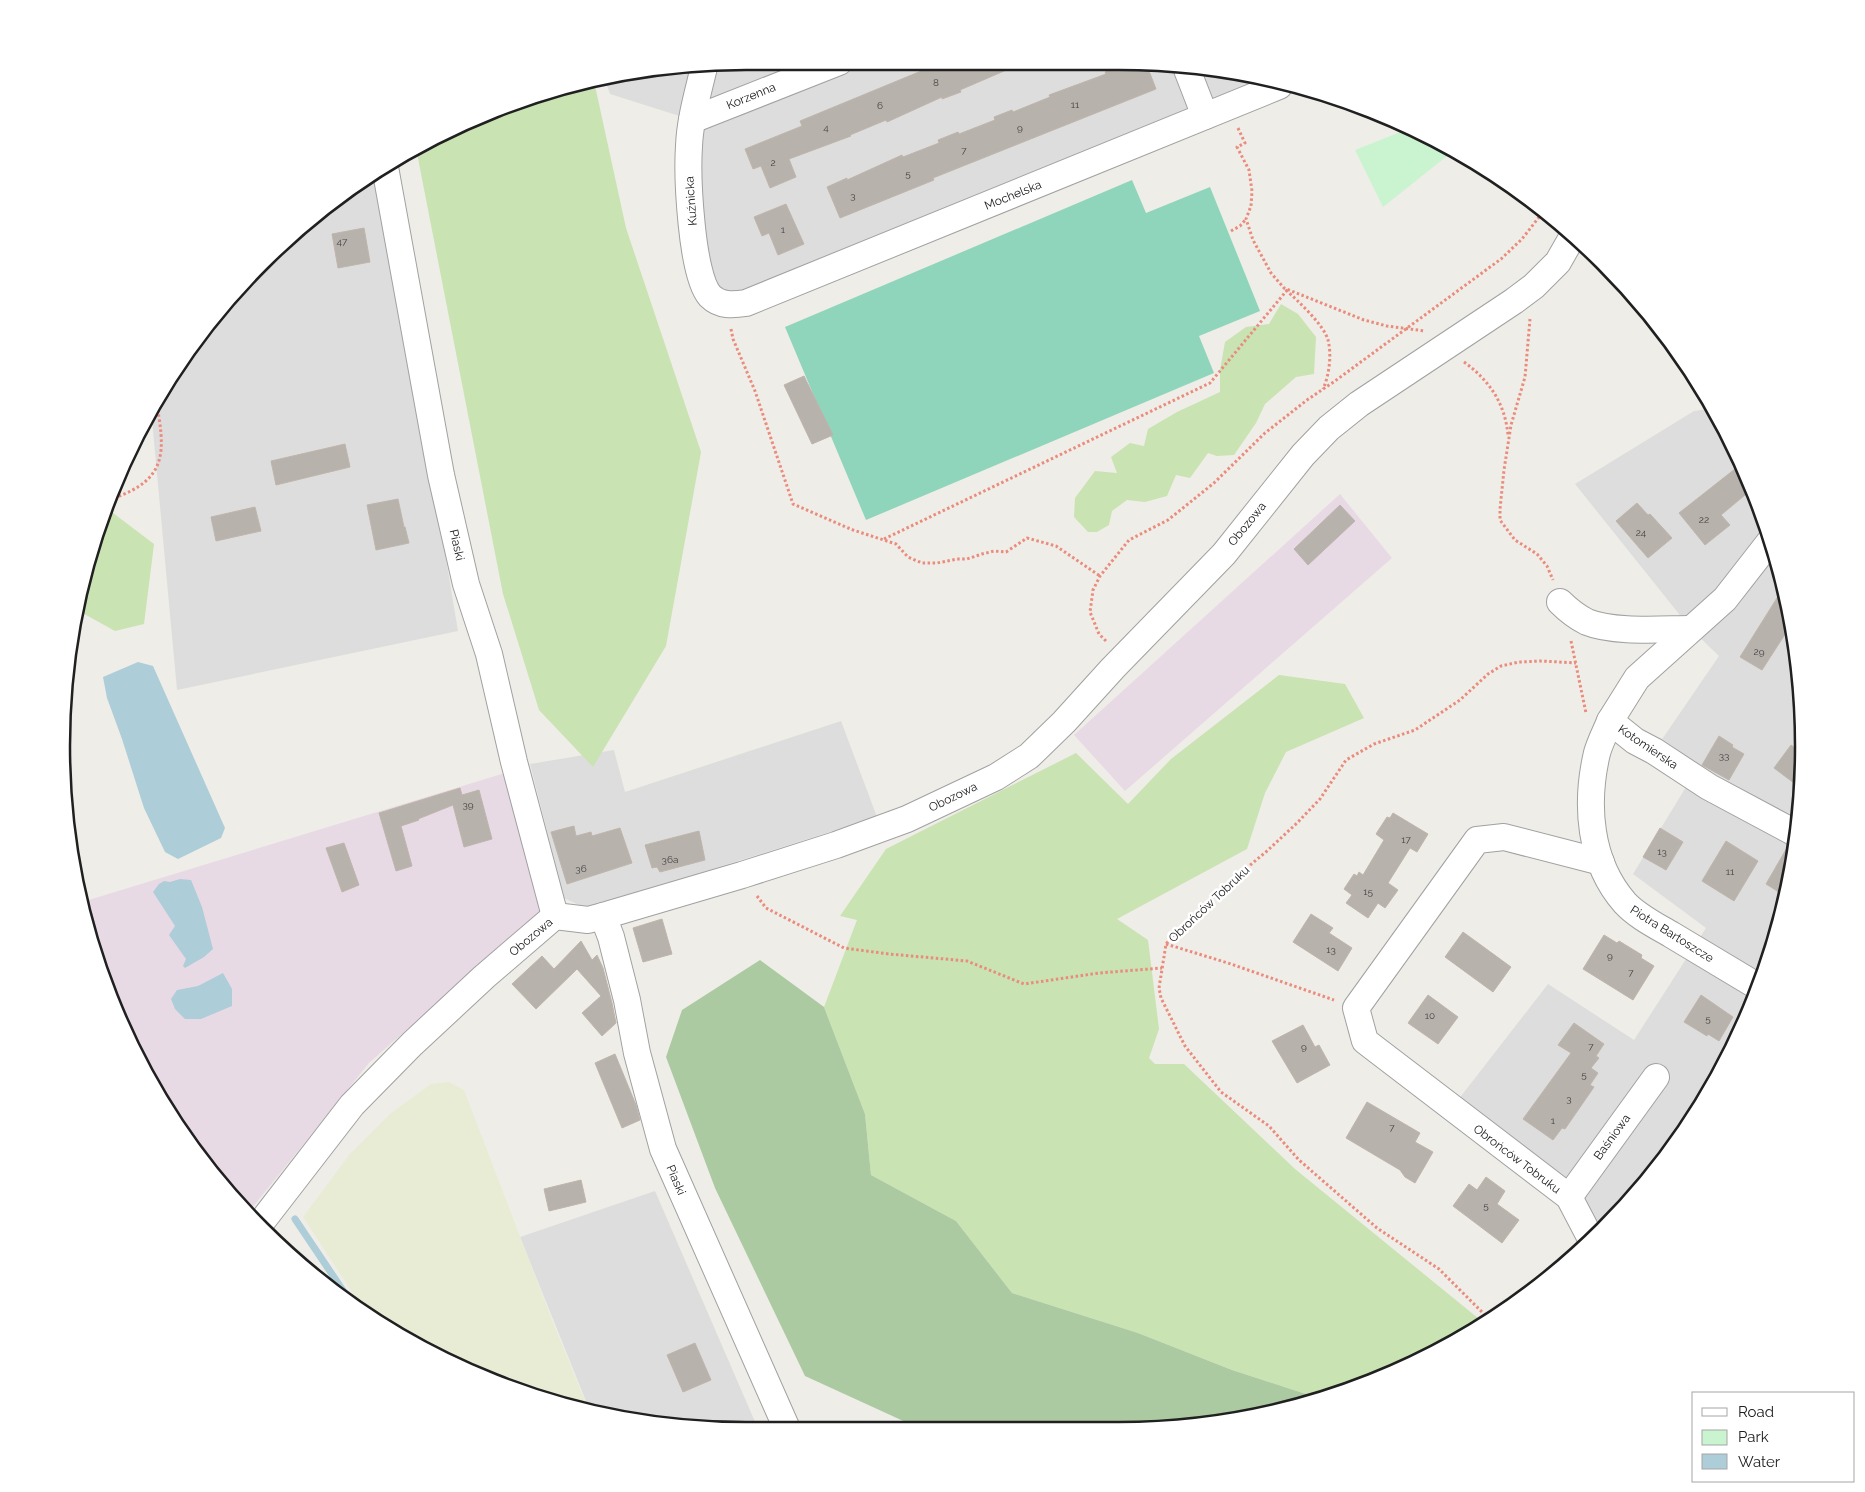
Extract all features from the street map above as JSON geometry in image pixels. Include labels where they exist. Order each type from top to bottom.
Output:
[{"type":"street","name":"Korzenna","points":[[692,120],[818,70]]},
{"type":"street","name":"Kuźnicka","points":[[703,71],[692,120],[689,145],[691,214],[697,258],[704,286],[710,296],[718,302],[739,304]]},
{"type":"street","points":[[1189,74],[1205,116]]},
{"type":"street","name":"Mochelska","points":[[739,304],[1273,88]]},
{"type":"street","name":"Piaski","points":[[386,174],[441,475],[466,584],[489,654],[514,762],[555,916]]},
{"type":"street","name":"Obozowa","points":[[264,1219],[352,1105],[484,977],[555,916],[588,920],[742,875],[836,845],[907,820],[996,777],[1029,756],[1069,717],[1122,658],[1224,554],[1303,455],[1329,428],[1359,404],[1534,286],[1558,262],[1569,242]]},
{"type":"street","name":"Kotomierska","points":[[1765,548],[1725,599],[1637,678],[1610,721],[1635,742],[1654,751],[1709,788],[1789,830]]},
{"type":"street","points":[[1560,602],[1568,610],[1588,622],[1607,626],[1691,629]]},
{"type":"street","name":"Piotra Bartoszcze","points":[[1610,721],[1598,752],[1590,804],[1591,822],[1601,862],[1607,877],[1626,904],[1643,918],[1752,983]]},
{"type":"street","points":[[1356,1008],[1477,840],[1504,837],[1601,862]]},
{"type":"street","name":"Piaski","points":[[603,916],[611,937],[627,1000],[637,1053],[663,1149],[784,1422]]},
{"type":"street","name":"Obrońców Tobruku","points":[[1356,1008],[1364,1042],[1569,1197],[1588,1233]]},
{"type":"street","name":"Baśniowa","points":[[1569,1197],[1656,1077]]},
{"type":"path","points":[[1229,106],[1245,143],[1237,148],[1249,170],[1252,192],[1251,206],[1246,220],[1231,231]]},
{"type":"path","points":[[1122,658],[1099,634],[1090,612],[1093,590],[1100,576],[1129,540],[1168,520],[1214,483],[1265,433],[1501,259],[1522,239],[1539,217]]},
{"type":"path","points":[[1246,220],[1253,240],[1271,273],[1323,330],[1328,340],[1329,368],[1327,381],[1322,390]]},
{"type":"path","points":[[1526,548],[1514,540],[1506,530],[1500,520],[1500,509],[1508,438],[1525,377],[1534,286]]},
{"type":"path","points":[[884,539],[1210,383],[1286,289]]},
{"type":"path","points":[[739,304],[731,326],[733,339],[761,408],[793,504],[853,530],[896,544],[908,557],[922,563],[967,559],[994,551],[1006,552],[1027,538],[1056,546],[1100,576]]},
{"type":"path","points":[[118,497],[138,489],[151,477],[158,464],[160,454],[158,413]]},
{"type":"path","name":"Obrońców Tobruku","points":[[1484,1314],[1439,1269],[1378,1228],[1299,1160],[1269,1126],[1221,1092],[1185,1046],[1161,998],[1159,988],[1166,944],[1218,892],[1267,852],[1297,824],[1320,799],[1346,760],[1374,744],[1415,730],[1460,700],[1488,674],[1501,666],[1519,662],[1542,661],[1576,663]]},
{"type":"path","points":[[742,875],[766,908],[844,948],[968,961],[1024,984],[1099,973],[1162,968]]},
{"type":"path","points":[[1166,944],[1228,963],[1356,1008]]},
{"type":"shaded area","points":[[746,70],[1163,71],[1207,76],[1274,88],[746,303],[710,296],[692,120],[610,94],[607,85],[614,83],[702,71]]},
{"type":"shaded area","points":[[382,177],[458,631],[177,690],[152,424],[184,370],[238,300],[300,238],[334,210]]},
{"type":"shaded area","points":[[1705,409],[1744,487],[1772,571],[1782,614],[1794,702],[1794,790],[1789,834],[1782,878],[1772,921],[1744,1005],[1725,1045],[1681,1122],[1655,1158],[1627,1192],[1589,1232],[1451,1109],[1548,984],[1634,1040],[1706,928],[1633,874],[1692,777],[1654,751],[1719,656],[1691,629],[1575,484],[1694,411]]},
{"type":"shaded area","points":[[1340,494],[1392,558],[1125,791],[1074,735]]},
{"type":"shaded area","points":[[841,721],[877,817],[587,909],[564,898],[530,764],[614,750],[625,792]]},
{"type":"shaded area","points":[[505,773],[545,907],[369,1063],[252,1207],[210,1158],[184,1122],[140,1045],[121,1005],[106,963],[88,900]]},
{"type":"shaded area","points":[[655,1191],[755,1422],[702,1421],[658,1416],[587,1403],[520,1237]]},
{"type":"green space","points":[[595,87],[626,228],[701,452],[666,646],[593,767],[539,710],[503,594],[418,156],[487,121],[529,106]]},
{"type":"green space","points":[[1401,132],[1447,156],[1383,207],[1355,150]]},
{"type":"green space","points":[[1132,180],[1146,213],[1210,187],[1260,311],[1199,336],[1214,373],[866,520],[785,327]]},
{"type":"green space","points":[[1281,304],[1298,314],[1316,337],[1314,374],[1296,377],[1265,404],[1256,423],[1234,455],[1217,456],[1208,453],[1190,478],[1176,475],[1167,496],[1145,502],[1127,500],[1112,511],[1109,525],[1097,532],[1088,532],[1074,517],[1075,498],[1095,471],[1117,473],[1111,457],[1130,443],[1144,446],[1148,429],[1177,412],[1220,392],[1220,370],[1225,342],[1246,327],[1269,324]]},
{"type":"green space","points":[[112,512],[154,544],[144,624],[115,631],[83,613],[93,571]]},
{"type":"green space","points":[[1279,675],[1345,684],[1364,718],[1286,752],[1265,793],[1247,849],[1117,919],[1148,940],[1159,1029],[1149,1058],[1155,1064],[1184,1064],[1295,1169],[1478,1318],[1418,1352],[1378,1371],[1308,1395],[1232,1370],[1138,1333],[1012,1293],[956,1221],[871,1175],[865,1114],[824,1007],[857,920],[840,916],[886,849],[1076,753],[1128,804],[1171,759]]},
{"type":"green space","points":[[760,960],[824,1007],[865,1114],[871,1175],[956,1221],[1012,1293],[1138,1333],[1232,1370],[1308,1395],[1251,1409],[1163,1421],[906,1422],[805,1376],[715,1188],[666,1057],[682,1010]]},
{"type":"green space","points":[[449,1082],[464,1090],[554,1325],[586,1402],[529,1386],[487,1371],[408,1331],[370,1308],[356,1298],[303,1217],[349,1155],[391,1113],[431,1084]]},
{"type":"water","points":[[138,662],[153,666],[225,828],[221,838],[178,859],[165,852],[144,808],[107,698],[103,677]]},
{"type":"water","points":[[180,879],[191,880],[202,907],[213,949],[204,957],[185,968],[183,966],[186,959],[169,935],[175,926],[153,892],[164,881],[170,882]]},
{"type":"water","points":[[223,973],[232,989],[232,1006],[201,1019],[185,1019],[175,1009],[171,999],[177,990],[198,986]]},
{"type":"building","points":[[924,70],[1006,70],[960,90],[961,92],[942,99],[942,97],[887,122],[886,120],[851,136],[789,159],[796,177],[770,188],[761,166],[753,169],[745,149],[802,126],[800,121]]},
{"type":"building","points":[[1111,70],[1149,71],[1156,89],[933,178],[934,180],[840,218],[827,187],[902,155],[903,157],[939,143],[938,140],[958,132],[959,134],[995,120],[994,117],[1012,110],[1013,112],[1050,97],[1049,95],[1106,74],[1105,72]]},
{"type":"building","points":[[786,204],[804,244],[778,255],[769,233],[762,236],[754,217]]},
{"type":"building","points":[[364,228],[370,262],[338,268],[332,234]]},
{"type":"building","points":[[804,376],[833,435],[812,444],[784,385]]},
{"type":"building","points":[[345,444],[350,467],[276,485],[271,461]]},
{"type":"building","points":[[1735,469],[1746,494],[1721,515],[1730,525],[1705,545],[1679,513]]},
{"type":"building","points":[[398,499],[409,543],[376,550],[367,505]]},
{"type":"building","points":[[1637,503],[1672,538],[1648,558],[1616,521]]},
{"type":"building","points":[[1340,505],[1355,521],[1308,565],[1294,549]]},
{"type":"building","points":[[255,507],[261,531],[216,541],[211,517]]},
{"type":"building","points":[[1778,596],[1785,634],[1762,670],[1740,657]]},
{"type":"building","points":[[1719,736],[1744,754],[1729,780],[1702,765]]},
{"type":"building","points":[[1791,745],[1795,748],[1794,783],[1774,768]]},
{"type":"building","points":[[460,788],[462,795],[479,790],[492,839],[464,847],[453,805],[401,826],[412,866],[396,871],[379,813]]},
{"type":"building","points":[[1393,813],[1428,834],[1417,852],[1410,848],[1388,883],[1398,890],[1385,908],[1378,903],[1368,918],[1346,903],[1352,895],[1344,889],[1354,874],[1357,876],[1359,872],[1363,875],[1384,840],[1376,834],[1387,817],[1390,818]]},
{"type":"building","points":[[574,826],[576,836],[591,832],[592,836],[620,828],[632,863],[567,884],[551,832]]},
{"type":"building","points":[[1660,828],[1683,842],[1666,870],[1643,857]]},
{"type":"building","points":[[699,831],[705,860],[660,872],[657,867],[652,868],[645,845]]},
{"type":"building","points":[[1726,841],[1758,861],[1734,901],[1702,881]]},
{"type":"building","points":[[344,843],[359,885],[342,892],[326,848]]},
{"type":"building","points":[[1787,848],[1779,892],[1766,884]]},
{"type":"building","points":[[1311,914],[1333,928],[1329,933],[1352,948],[1338,971],[1293,942]]},
{"type":"building","points":[[662,919],[672,954],[643,962],[633,928]]},
{"type":"building","points":[[1463,932],[1511,967],[1493,992],[1445,957]]},
{"type":"building","points":[[1604,935],[1617,943],[1619,941],[1642,955],[1641,958],[1654,966],[1633,1000],[1583,969]]},
{"type":"building","points":[[581,941],[592,960],[597,955],[603,968],[612,1003],[616,1023],[602,1036],[582,1013],[601,996],[577,969],[536,1009],[512,984],[542,956],[554,969]]},
{"type":"building","points":[[1428,995],[1458,1017],[1438,1044],[1408,1023]]},
{"type":"building","points":[[1701,995],[1733,1017],[1719,1041],[1684,1022]]},
{"type":"building","points":[[1574,1023],[1604,1044],[1596,1056],[1599,1058],[1591,1068],[1598,1073],[1590,1085],[1594,1087],[1565,1129],[1562,1128],[1553,1140],[1523,1119],[1571,1053],[1558,1045]]},
{"type":"building","points":[[1303,1025],[1315,1047],[1319,1045],[1330,1065],[1297,1083],[1272,1041]]},
{"type":"building","points":[[615,1054],[636,1105],[640,1120],[622,1128],[595,1063]]},
{"type":"building","points":[[1367,1102],[1420,1133],[1415,1142],[1433,1152],[1415,1183],[1405,1177],[1400,1170],[1346,1138]]},
{"type":"building","points":[[1486,1177],[1505,1191],[1497,1204],[1519,1220],[1502,1243],[1453,1206],[1469,1184],[1477,1190]]},
{"type":"building","points":[[581,1180],[586,1202],[549,1211],[544,1189]]},
{"type":"building","points":[[695,1343],[711,1380],[683,1392],[667,1355]]},
{"type":"waterway","points":[[295,1219],[340,1287]]}]
